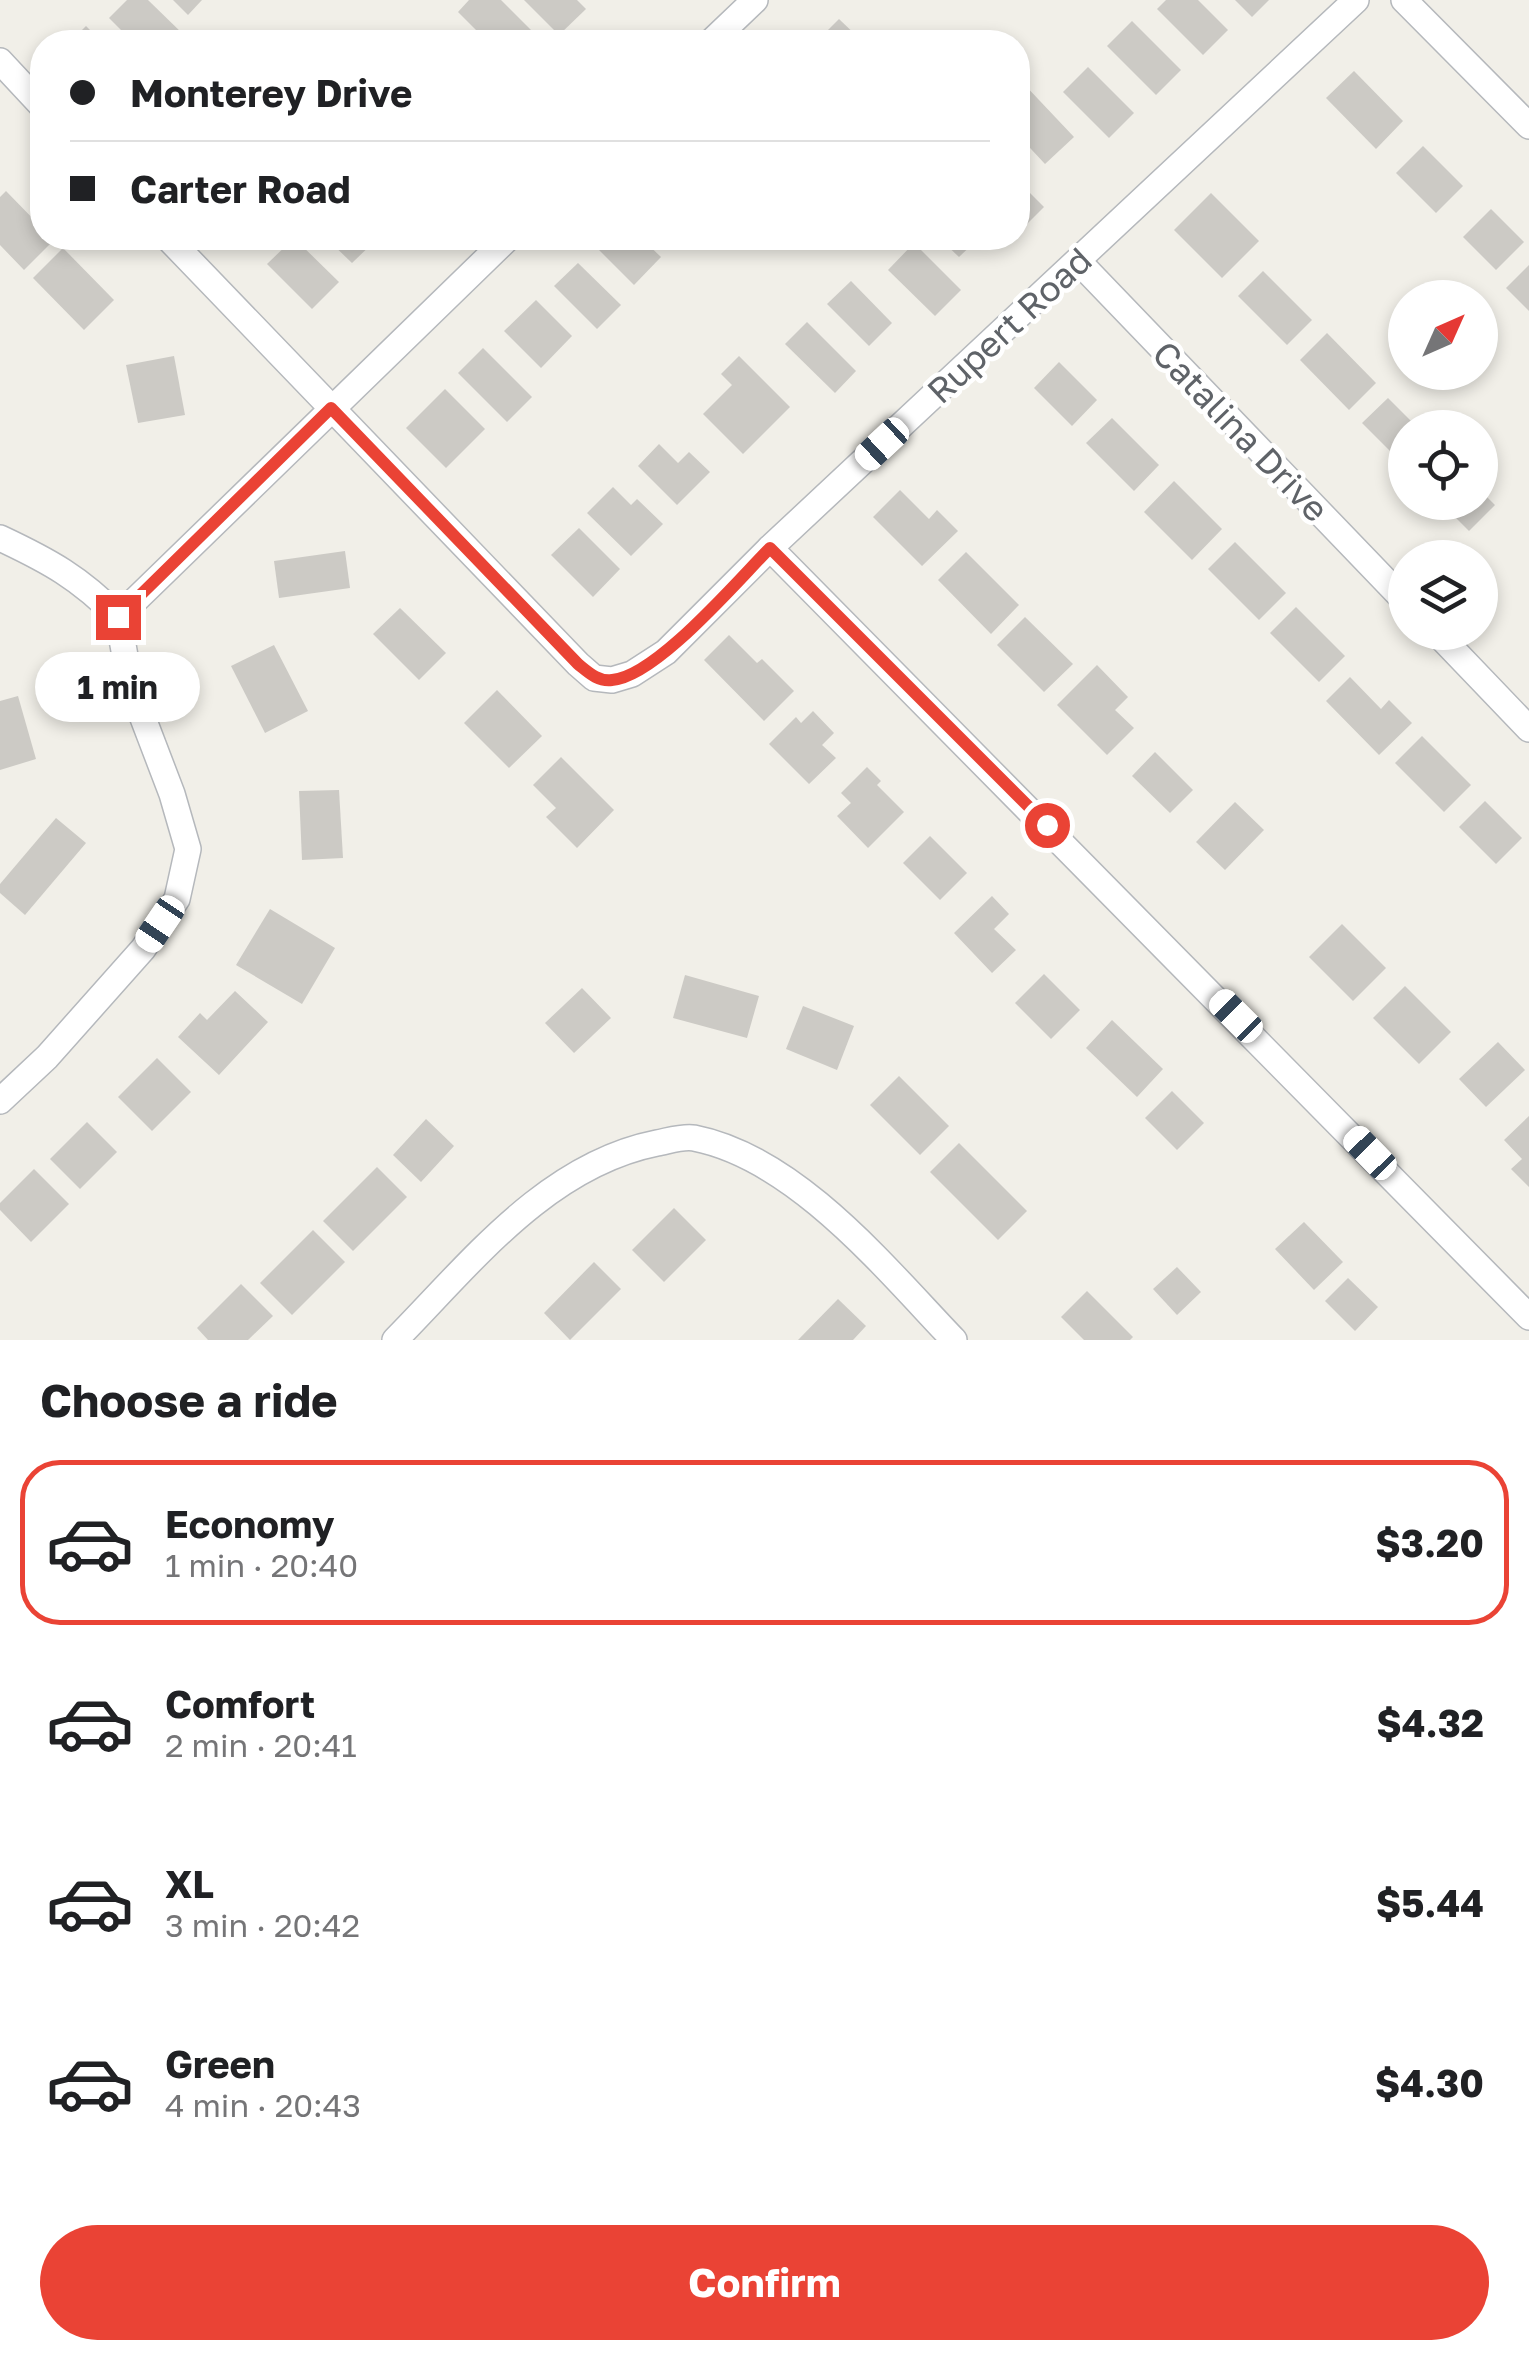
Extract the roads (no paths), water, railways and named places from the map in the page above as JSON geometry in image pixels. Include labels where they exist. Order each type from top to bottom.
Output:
[{"type":"street","points":[[724,30],[755,0]]},
{"type":"street","name":"Rupert Road","points":[[331,408],[578,664],[594,678],[612,680],[632,674],[666,652],[770,548],[1356,0]]},
{"type":"street","points":[[1404,0],[1529,126]]},
{"type":"street","points":[[0,61],[30,93]]},
{"type":"street","points":[[180,250],[331,408]]},
{"type":"street","points":[[118,617],[496,250]]},
{"type":"street","name":"Catalina Drive","points":[[1078,262],[1388,583]]},
{"type":"street","points":[[0,538],[89,586],[118,617],[130,684],[188,849],[177,898],[143,949],[47,1056],[0,1101]]},
{"type":"street","points":[[770,548],[1529,1317]]},
{"type":"street","points":[[1453,650],[1529,730]]},
{"type":"street","points":[[395,1340],[516,1218],[569,1178],[628,1149],[691,1137],[754,1159],[798,1190],[858,1240],[954,1340]]}]
